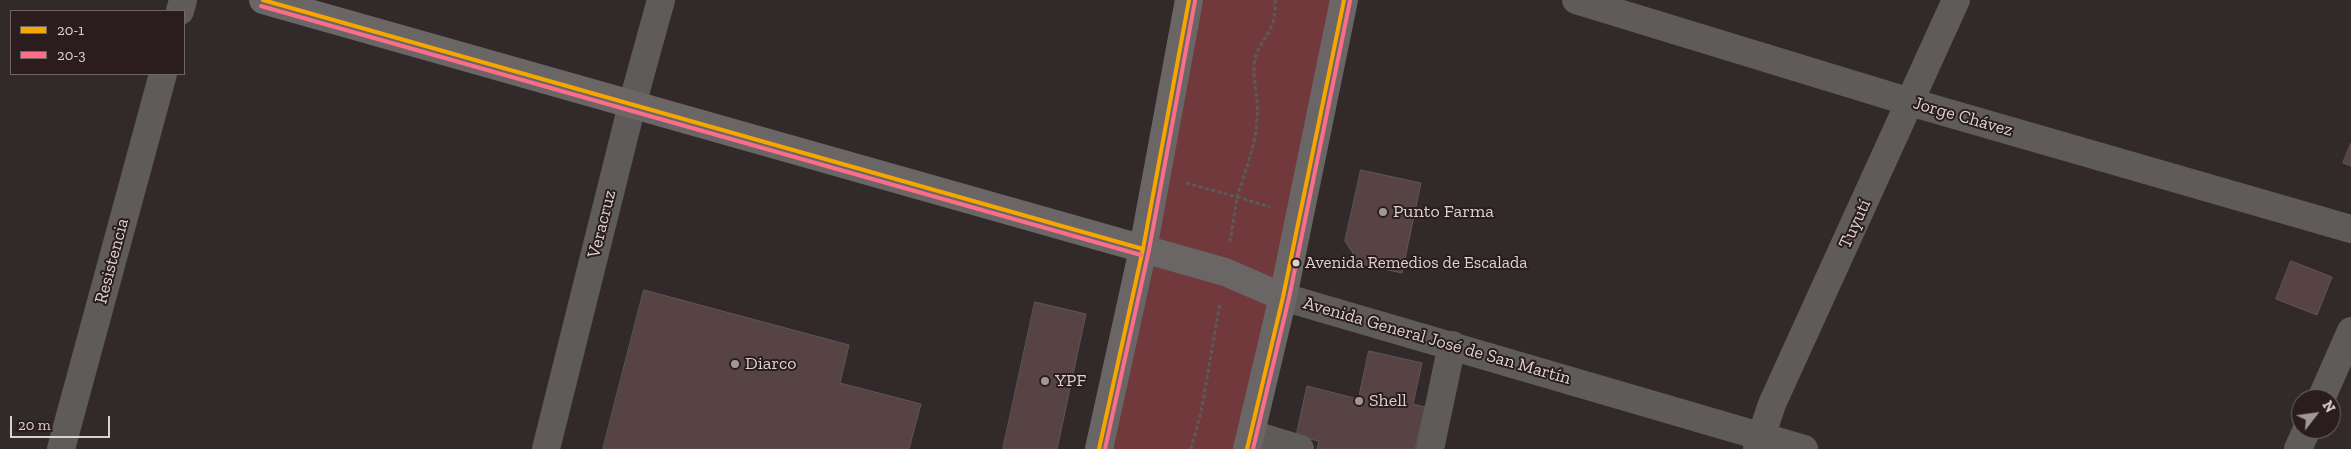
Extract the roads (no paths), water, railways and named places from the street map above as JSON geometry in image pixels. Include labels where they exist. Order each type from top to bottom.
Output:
[{"type":"main road","name":"Avenida General José de San Martín","points":[[263,0],[1225,272],[1283,297]]},
{"type":"main road","points":[[1100,449],[1143,249],[1189,0]]},
{"type":"main road","points":[[1249,442],[1283,297],[1344,0]]},
{"type":"street","name":"Veracruz","points":[[546,449],[632,105],[661,0]]},
{"type":"street","name":"Jorge Chávez","points":[[1576,0],[1910,102],[2351,229]]},
{"type":"street","name":"Tuyutí","points":[[1759,442],[1772,404],[1956,0]]},
{"type":"street","name":"Resistencia","points":[[61,449],[163,75]]},
{"type":"street","name":"Avenida General José de San Martín","points":[[1283,297],[1452,345],[1759,442],[1804,449]]},
{"type":"street","points":[[2325,389],[2351,331]]},
{"type":"street","points":[[1430,449],[1452,345]]},
{"type":"street","points":[[1249,442],[1300,449]]},
{"type":"place","name":"Punto Farma","points":[[1383,212]]},
{"type":"place","name":"Avenida Remedios de Escalada","points":[[1296,263]]},
{"type":"place","name":"Diarco","points":[[735,364]]},
{"type":"place","name":"YPF","points":[[1045,381]]},
{"type":"place","name":"Shell","points":[[1359,401]]}]
